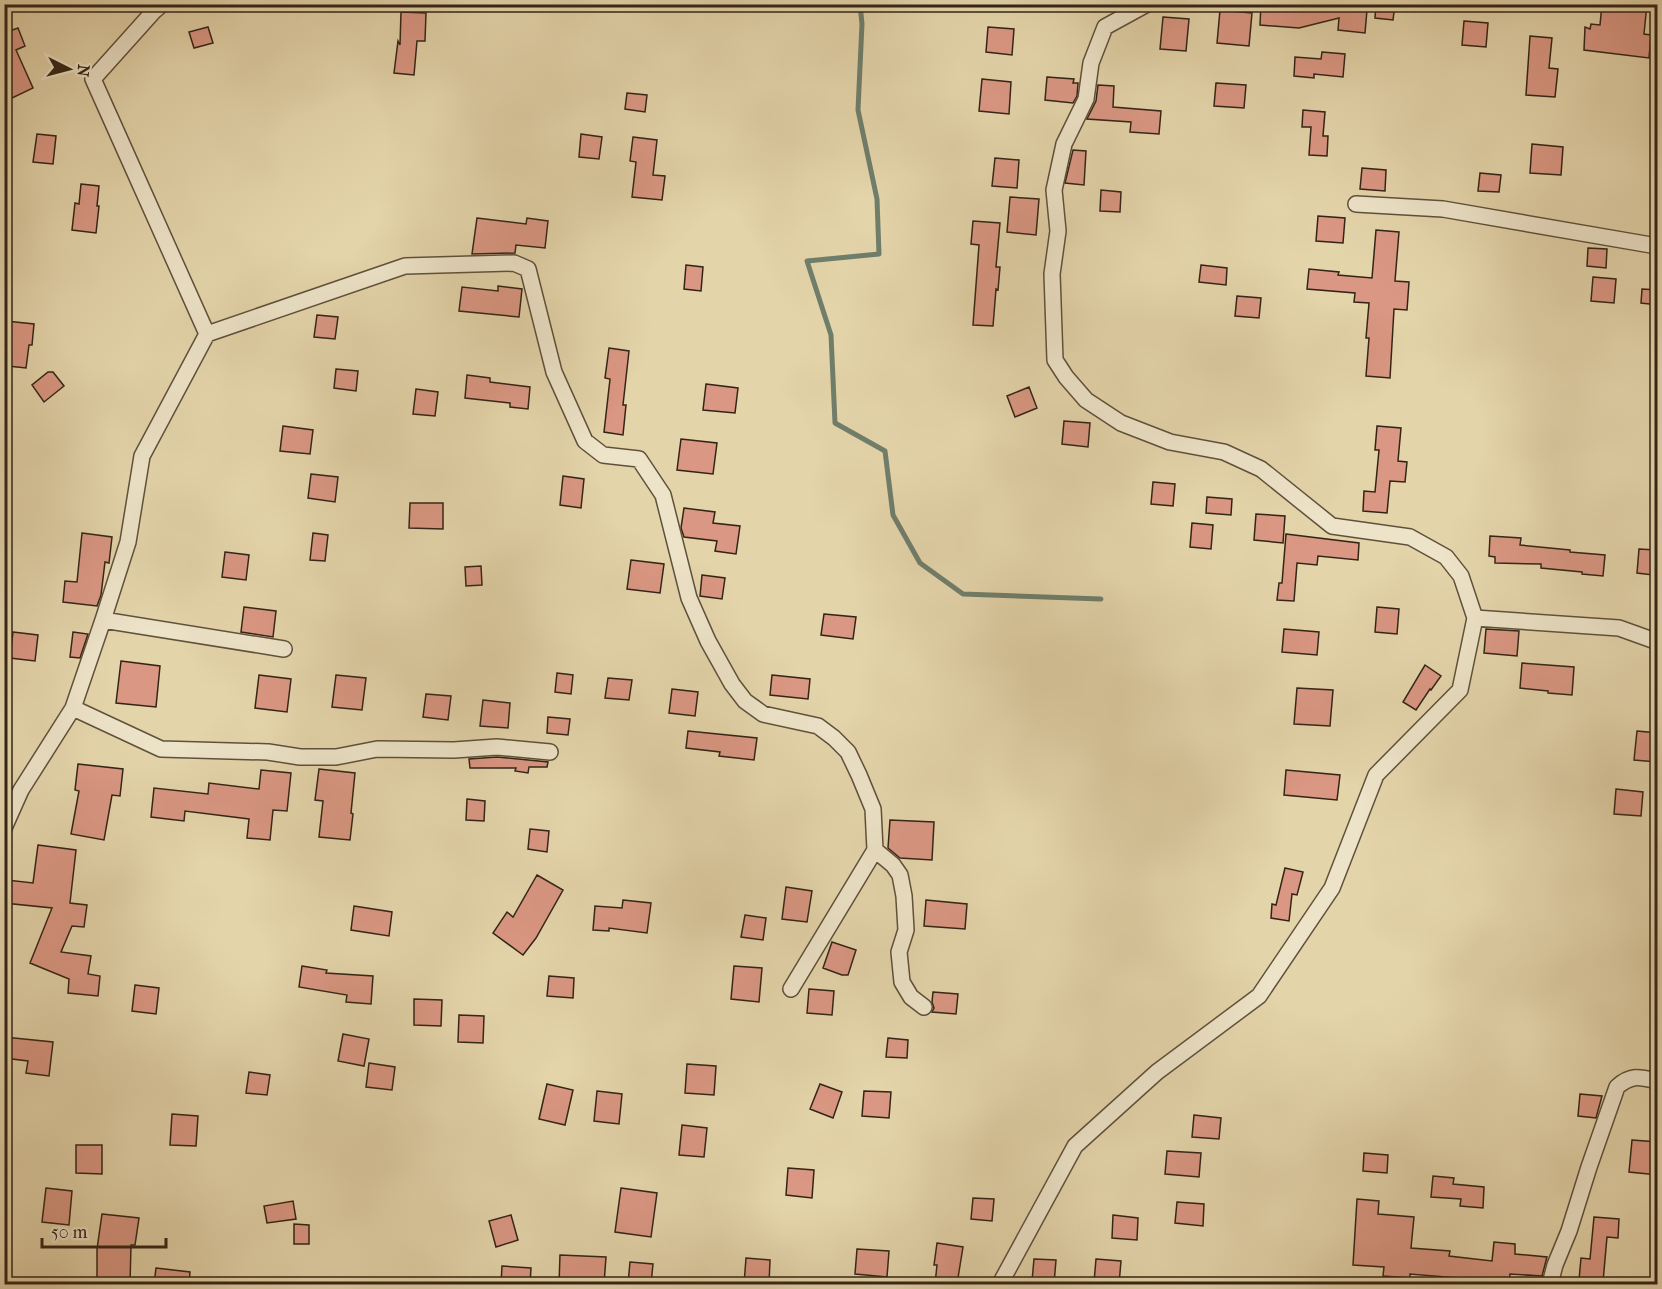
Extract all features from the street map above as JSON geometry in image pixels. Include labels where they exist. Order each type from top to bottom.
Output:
[{"type":"street","points":[[162,4],[93,79],[207,334]]},
{"type":"street","points":[[1000,1284],[1076,1146],[1157,1072],[1259,996],[1332,888],[1376,775],[1460,690],[1475,618],[1461,576],[1446,557],[1410,537],[1332,526],[1261,469],[1224,452],[1170,442],[1121,423],[1086,400],[1055,360],[1052,274],[1058,231],[1054,190],[1064,144],[1086,99],[1091,63],[1105,27],[1147,4]]},
{"type":"street","points":[[1356,204],[1443,209],[1651,245],[1658,244]]},
{"type":"street","points":[[4,828],[21,790],[73,708],[128,542],[142,456],[207,334],[405,266],[514,263],[528,269],[554,372],[585,441],[603,455],[639,459],[663,495],[689,598],[708,641],[732,684],[745,701],[763,714],[818,726],[834,738],[848,752],[873,809],[875,850],[791,988]]},
{"type":"street","points":[[1475,618],[1619,628],[1658,642]]},
{"type":"street","points":[[103,620],[284,649]]},
{"type":"street","points":[[73,708],[161,749],[268,752],[312,757],[336,757],[377,749],[454,750],[497,747],[550,752]]},
{"type":"street","points":[[875,850],[893,865],[900,875],[906,930],[899,952],[902,982],[911,997],[924,1007]]},
{"type":"street","points":[[1550,1284],[1617,1087],[1626,1079],[1644,1078],[1658,1081]]},
{"type":"building","points":[[1261,4],[1372,4],[1372,9],[1367,10],[1365,33],[1338,30],[1339,18],[1299,28],[1260,25]]},
{"type":"building","points":[[1376,4],[1395,4],[1393,20],[1375,18]]},
{"type":"building","points":[[1602,4],[1647,4],[1644,34],[1651,35],[1649,58],[1584,50],[1585,27],[1590,29],[1591,24],[1600,25]]},
{"type":"building","points":[[1220,10],[1252,13],[1249,46],[1217,43]]},
{"type":"building","points":[[401,12],[426,13],[425,41],[417,41],[414,75],[394,73],[398,41],[400,45]]},
{"type":"building","points":[[1163,17],[1189,19],[1186,51],[1160,49]]},
{"type":"building","points":[[1464,21],[1488,23],[1486,47],[1462,45]]},
{"type":"building","points":[[4,26],[7,32],[18,28],[25,46],[16,50],[33,88],[10,99],[4,88]]},
{"type":"building","points":[[208,27],[213,43],[194,48],[189,32]]},
{"type":"building","points":[[988,27],[1014,29],[1012,55],[986,52]]},
{"type":"building","points":[[1530,36],[1552,38],[1549,68],[1558,69],[1555,97],[1526,95]]},
{"type":"building","points":[[1322,52],[1345,54],[1343,77],[1314,74],[1314,78],[1294,76],[1295,57],[1321,59]]},
{"type":"building","points":[[1047,77],[1074,79],[1073,83],[1078,83],[1077,96],[1073,103],[1045,100]]},
{"type":"building","points":[[982,79],[1011,82],[1009,114],[979,111]]},
{"type":"building","points":[[1216,83],[1246,85],[1244,108],[1214,106]]},
{"type":"building","points":[[1098,85],[1114,86],[1113,107],[1161,111],[1159,134],[1130,132],[1131,122],[1087,119],[1096,101]]},
{"type":"building","points":[[627,93],[647,95],[645,112],[625,109]]},
{"type":"building","points":[[1303,110],[1325,112],[1323,136],[1328,136],[1327,156],[1309,155],[1311,127],[1302,127]]},
{"type":"building","points":[[37,134],[56,136],[53,164],[33,162]]},
{"type":"building","points":[[581,134],[602,137],[599,159],[579,157]]},
{"type":"building","points":[[633,137],[657,140],[653,175],[665,176],[662,200],[632,197],[636,162],[630,161]]},
{"type":"building","points":[[1532,144],[1563,147],[1561,175],[1530,173]]},
{"type":"building","points":[[1073,150],[1086,151],[1084,185],[1065,183]]},
{"type":"building","points":[[995,158],[1019,160],[1017,188],[992,186]]},
{"type":"building","points":[[1362,168],[1386,170],[1385,191],[1360,189]]},
{"type":"building","points":[[1480,173],[1501,175],[1499,192],[1478,191]]},
{"type":"building","points":[[81,184],[99,186],[96,233],[72,230],[75,203],[79,204]]},
{"type":"building","points":[[1101,190],[1121,192],[1120,212],[1100,211]]},
{"type":"building","points":[[1010,197],[1039,199],[1036,235],[1007,232]]},
{"type":"building","points":[[1318,216],[1345,218],[1343,243],[1316,241]]},
{"type":"building","points":[[477,218],[526,224],[527,218],[548,221],[545,248],[516,245],[515,253],[472,254]]},
{"type":"building","points":[[973,221],[1000,223],[996,267],[1000,267],[993,326],[973,325],[979,245],[971,244]]},
{"type":"building","points":[[1376,230],[1399,232],[1395,281],[1409,282],[1407,310],[1394,309],[1390,378],[1366,376],[1369,303],[1354,302],[1355,293],[1307,289],[1309,269],[1339,272],[1338,275],[1372,278]]},
{"type":"building","points":[[1588,248],[1607,249],[1606,268],[1587,266]]},
{"type":"building","points":[[686,265],[703,267],[701,291],[684,289]]},
{"type":"building","points":[[1201,265],[1227,268],[1226,285],[1199,282]]},
{"type":"building","points":[[1593,277],[1616,279],[1614,303],[1591,301]]},
{"type":"building","points":[[498,286],[522,289],[519,317],[459,311],[462,287],[498,291]]},
{"type":"building","points":[[1642,289],[1658,290],[1658,305],[1641,303]]},
{"type":"building","points":[[1237,296],[1261,298],[1259,318],[1235,316]]},
{"type":"building","points":[[317,315],[338,317],[335,339],[314,337]]},
{"type":"building","points":[[6,321],[34,324],[26,368],[8,366],[11,343],[4,342]]},
{"type":"building","points":[[609,348],[629,351],[623,405],[626,405],[623,435],[604,432],[610,379],[605,378]]},
{"type":"building","points":[[336,369],[358,371],[356,391],[334,388]]},
{"type":"building","points":[[48,372],[53,372],[64,386],[44,402],[32,385]]},
{"type":"building","points":[[467,375],[490,378],[490,382],[530,387],[528,409],[510,407],[510,403],[465,398]]},
{"type":"building","points":[[706,384],[738,388],[735,413],[703,410]]},
{"type":"building","points":[[1029,387],[1037,408],[1015,417],[1007,396]]},
{"type":"building","points":[[416,389],[438,392],[435,416],[413,414]]},
{"type":"building","points":[[1064,421],[1090,423],[1088,447],[1062,444]]},
{"type":"building","points":[[283,426],[313,430],[310,454],[280,451]]},
{"type":"building","points":[[1377,426],[1401,428],[1398,461],[1407,462],[1405,482],[1390,481],[1387,513],[1363,511],[1364,491],[1375,492],[1379,450],[1375,450]]},
{"type":"building","points":[[681,439],[717,443],[713,474],[677,470]]},
{"type":"building","points":[[311,474],[338,477],[335,502],[308,498]]},
{"type":"building","points":[[563,476],[584,479],[581,508],[560,505]]},
{"type":"building","points":[[1153,482],[1175,484],[1173,506],[1151,504]]},
{"type":"building","points":[[1207,497],[1232,499],[1231,515],[1206,513]]},
{"type":"building","points":[[410,503],[443,503],[443,529],[409,528]]},
{"type":"building","points":[[684,508],[715,512],[713,523],[740,526],[736,554],[715,551],[717,541],[684,537],[681,528]]},
{"type":"building","points":[[1256,514],[1285,516],[1283,543],[1254,540]]},
{"type":"building","points":[[1192,523],[1213,525],[1211,549],[1190,547]]},
{"type":"building","points":[[82,533],[112,537],[109,563],[105,562],[101,595],[97,606],[63,602],[65,581],[77,582]]},
{"type":"building","points":[[313,533],[328,535],[325,561],[310,560]]},
{"type":"building","points":[[1286,534],[1359,543],[1358,560],[1318,556],[1317,565],[1297,563],[1294,601],[1277,600],[1279,583],[1282,583]]},
{"type":"building","points":[[1490,536],[1521,538],[1520,545],[1605,555],[1603,576],[1541,568],[1541,564],[1495,563],[1495,557],[1489,556]]},
{"type":"building","points":[[1639,549],[1655,550],[1653,575],[1637,573]]},
{"type":"building","points":[[225,552],[249,555],[246,580],[222,577]]},
{"type":"building","points":[[631,560],[664,564],[660,593],[627,589]]},
{"type":"building","points":[[481,566],[482,585],[466,586],[465,567]]},
{"type":"building","points":[[702,575],[725,578],[722,599],[700,596]]},
{"type":"building","points":[[244,607],[276,611],[273,637],[241,632]]},
{"type":"building","points":[[1377,607],[1399,609],[1397,634],[1375,632]]},
{"type":"building","points":[[824,614],[856,617],[853,639],[821,635]]},
{"type":"building","points":[[1284,629],[1319,632],[1317,655],[1282,652]]},
{"type":"building","points":[[1486,629],[1519,631],[1517,656],[1484,653]]},
{"type":"building","points":[[13,632],[38,635],[35,661],[10,658]]},
{"type":"building","points":[[73,632],[88,634],[80,658],[70,657]]},
{"type":"building","points":[[121,661],[160,666],[156,707],[116,703]]},
{"type":"building","points":[[1522,663],[1574,667],[1572,695],[1520,688]]},
{"type":"building","points":[[1425,665],[1441,676],[1416,710],[1403,702]]},
{"type":"building","points":[[557,673],[573,675],[571,694],[555,692]]},
{"type":"building","points":[[259,675],[291,679],[287,712],[255,708]]},
{"type":"building","points":[[336,675],[366,678],[362,710],[332,707]]},
{"type":"building","points":[[772,675],[810,679],[808,699],[770,695]]},
{"type":"building","points":[[608,678],[632,680],[629,700],[605,698]]},
{"type":"building","points":[[1297,688],[1333,690],[1330,726],[1294,724]]},
{"type":"building","points":[[672,689],[698,692],[695,716],[669,713]]},
{"type":"building","points":[[426,694],[451,696],[448,720],[423,717]]},
{"type":"building","points":[[483,700],[510,703],[508,728],[480,726]]},
{"type":"building","points":[[548,717],[570,719],[568,735],[547,733]]},
{"type":"building","points":[[688,731],[757,738],[754,760],[719,756],[720,752],[686,748]]},
{"type":"building","points":[[1637,731],[1658,733],[1657,762],[1634,760]]},
{"type":"building","points":[[497,757],[548,762],[547,767],[529,767],[528,773],[515,771],[516,768],[470,768],[469,759]]},
{"type":"building","points":[[78,764],[123,769],[120,796],[112,795],[104,840],[71,834],[79,791],[75,790]]},
{"type":"building","points":[[319,769],[355,773],[350,840],[319,837],[323,801],[315,800]]},
{"type":"building","points":[[261,770],[291,773],[287,811],[273,810],[270,840],[247,838],[249,819],[185,811],[184,821],[151,817],[154,788],[208,794],[209,783],[259,789]]},
{"type":"building","points":[[1286,770],[1340,775],[1337,800],[1284,795]]},
{"type":"building","points":[[1616,789],[1643,792],[1641,816],[1614,814]]},
{"type":"building","points":[[467,799],[485,801],[484,821],[466,820]]},
{"type":"building","points":[[890,820],[934,822],[932,860],[900,858],[888,848]]},
{"type":"building","points":[[530,829],[549,831],[547,852],[528,849]]},
{"type":"building","points":[[38,845],[76,850],[70,903],[87,905],[84,927],[72,926],[61,952],[91,956],[88,974],[100,976],[98,996],[68,993],[69,979],[30,963],[52,908],[4,903],[7,880],[33,883]]},
{"type":"building","points":[[1285,868],[1303,872],[1297,895],[1292,894],[1289,921],[1271,918],[1272,904],[1276,905]]},
{"type":"building","points":[[537,875],[563,890],[536,938],[523,955],[493,933],[507,912],[513,917]]},
{"type":"building","points":[[786,887],[812,891],[807,922],[782,919]]},
{"type":"building","points":[[623,900],[651,903],[647,933],[609,928],[609,931],[593,930],[595,906],[622,908]]},
{"type":"building","points":[[926,900],[967,904],[965,929],[924,926]]},
{"type":"building","points":[[354,906],[392,912],[389,936],[351,930]]},
{"type":"building","points":[[745,915],[766,918],[763,940],[741,937]]},
{"type":"building","points":[[832,942],[856,950],[848,975],[823,968]]},
{"type":"building","points":[[302,966],[327,970],[326,973],[373,976],[371,1004],[346,1002],[347,995],[299,987]]},
{"type":"building","points":[[734,966],[762,968],[759,1002],[731,999]]},
{"type":"building","points":[[549,976],[574,978],[573,998],[547,996]]},
{"type":"building","points":[[135,985],[159,988],[156,1014],[132,1011]]},
{"type":"building","points":[[809,989],[834,991],[832,1015],[807,1013]]},
{"type":"building","points":[[933,992],[958,994],[956,1014],[932,1012]]},
{"type":"building","points":[[414,999],[442,1000],[441,1026],[414,1025]]},
{"type":"building","points":[[459,1015],[484,1016],[483,1043],[458,1042]]},
{"type":"building","points":[[343,1034],[369,1039],[364,1066],[338,1061]]},
{"type":"building","points":[[4,1037],[53,1042],[49,1076],[26,1073],[28,1061],[4,1058]]},
{"type":"building","points":[[888,1038],[908,1040],[907,1058],[886,1057]]},
{"type":"building","points":[[369,1063],[395,1067],[392,1090],[366,1087]]},
{"type":"building","points":[[687,1064],[716,1066],[714,1095],[685,1093]]},
{"type":"building","points":[[249,1072],[270,1075],[267,1095],[246,1093]]},
{"type":"building","points":[[547,1084],[573,1090],[565,1125],[539,1119]]},
{"type":"building","points":[[820,1084],[842,1092],[833,1118],[810,1109]]},
{"type":"building","points":[[597,1091],[622,1094],[619,1124],[594,1121]]},
{"type":"building","points":[[864,1091],[891,1092],[889,1118],[862,1116]]},
{"type":"building","points":[[1580,1094],[1602,1096],[1596,1118],[1578,1116]]},
{"type":"building","points":[[172,1114],[198,1116],[196,1146],[170,1145]]},
{"type":"building","points":[[1194,1115],[1221,1118],[1219,1139],[1192,1137]]},
{"type":"building","points":[[682,1125],[707,1128],[704,1157],[679,1155]]},
{"type":"building","points":[[1632,1140],[1658,1142],[1658,1175],[1629,1172]]},
{"type":"building","points":[[76,1145],[102,1145],[102,1174],[76,1173]]},
{"type":"building","points":[[1167,1151],[1201,1153],[1199,1177],[1165,1174]]},
{"type":"building","points":[[1364,1153],[1388,1155],[1387,1173],[1363,1171]]},
{"type":"building","points":[[788,1168],[814,1170],[812,1198],[786,1195]]},
{"type":"building","points":[[1433,1176],[1454,1178],[1453,1184],[1484,1187],[1483,1208],[1460,1206],[1461,1199],[1431,1197]]},
{"type":"building","points":[[46,1188],[72,1191],[69,1225],[42,1222]]},
{"type":"building","points":[[621,1188],[657,1193],[651,1237],[615,1232]]},
{"type":"building","points":[[973,1198],[994,1199],[992,1221],[971,1219]]},
{"type":"building","points":[[1357,1199],[1379,1201],[1378,1214],[1414,1217],[1411,1248],[1450,1251],[1449,1256],[1492,1261],[1494,1242],[1515,1244],[1515,1254],[1547,1257],[1542,1276],[1510,1274],[1509,1284],[1487,1284],[1487,1282],[1470,1279],[1410,1274],[1410,1278],[1383,1276],[1384,1267],[1353,1265]]},
{"type":"building","points":[[293,1201],[296,1219],[267,1223],[264,1206]]},
{"type":"building","points":[[1177,1202],[1204,1204],[1203,1226],[1175,1223]]},
{"type":"building","points":[[102,1214],[139,1218],[135,1245],[131,1245],[130,1284],[97,1284],[97,1249]]},
{"type":"building","points":[[511,1215],[518,1240],[496,1247],[489,1221]]},
{"type":"building","points":[[1113,1215],[1138,1218],[1137,1240],[1112,1238]]},
{"type":"building","points":[[1594,1217],[1619,1219],[1618,1238],[1607,1237],[1603,1282],[1579,1280],[1581,1258],[1590,1259]]},
{"type":"building","points":[[294,1224],[309,1225],[309,1244],[294,1244]]},
{"type":"building","points":[[937,1243],[963,1247],[957,1284],[935,1284],[937,1265],[934,1265]]},
{"type":"building","points":[[857,1249],[889,1251],[887,1277],[855,1274]]},
{"type":"building","points":[[560,1255],[606,1257],[604,1284],[559,1284]]},
{"type":"building","points":[[746,1258],[770,1260],[769,1284],[744,1284]]},
{"type":"building","points":[[1034,1259],[1056,1260],[1054,1284],[1032,1281]]},
{"type":"building","points":[[1096,1259],[1121,1261],[1119,1284],[1094,1282]]},
{"type":"building","points":[[630,1262],[653,1264],[651,1284],[628,1284]]},
{"type":"building","points":[[502,1266],[531,1268],[530,1284],[501,1284]]},
{"type":"building","points":[[156,1268],[190,1272],[189,1284],[154,1284]]},
{"type":"waterway","points":[[860,4],[862,24],[858,110],[877,199],[879,254],[807,261],[831,335],[835,423],[885,451],[893,515],[920,563],[963,594],[1101,599]]}]
